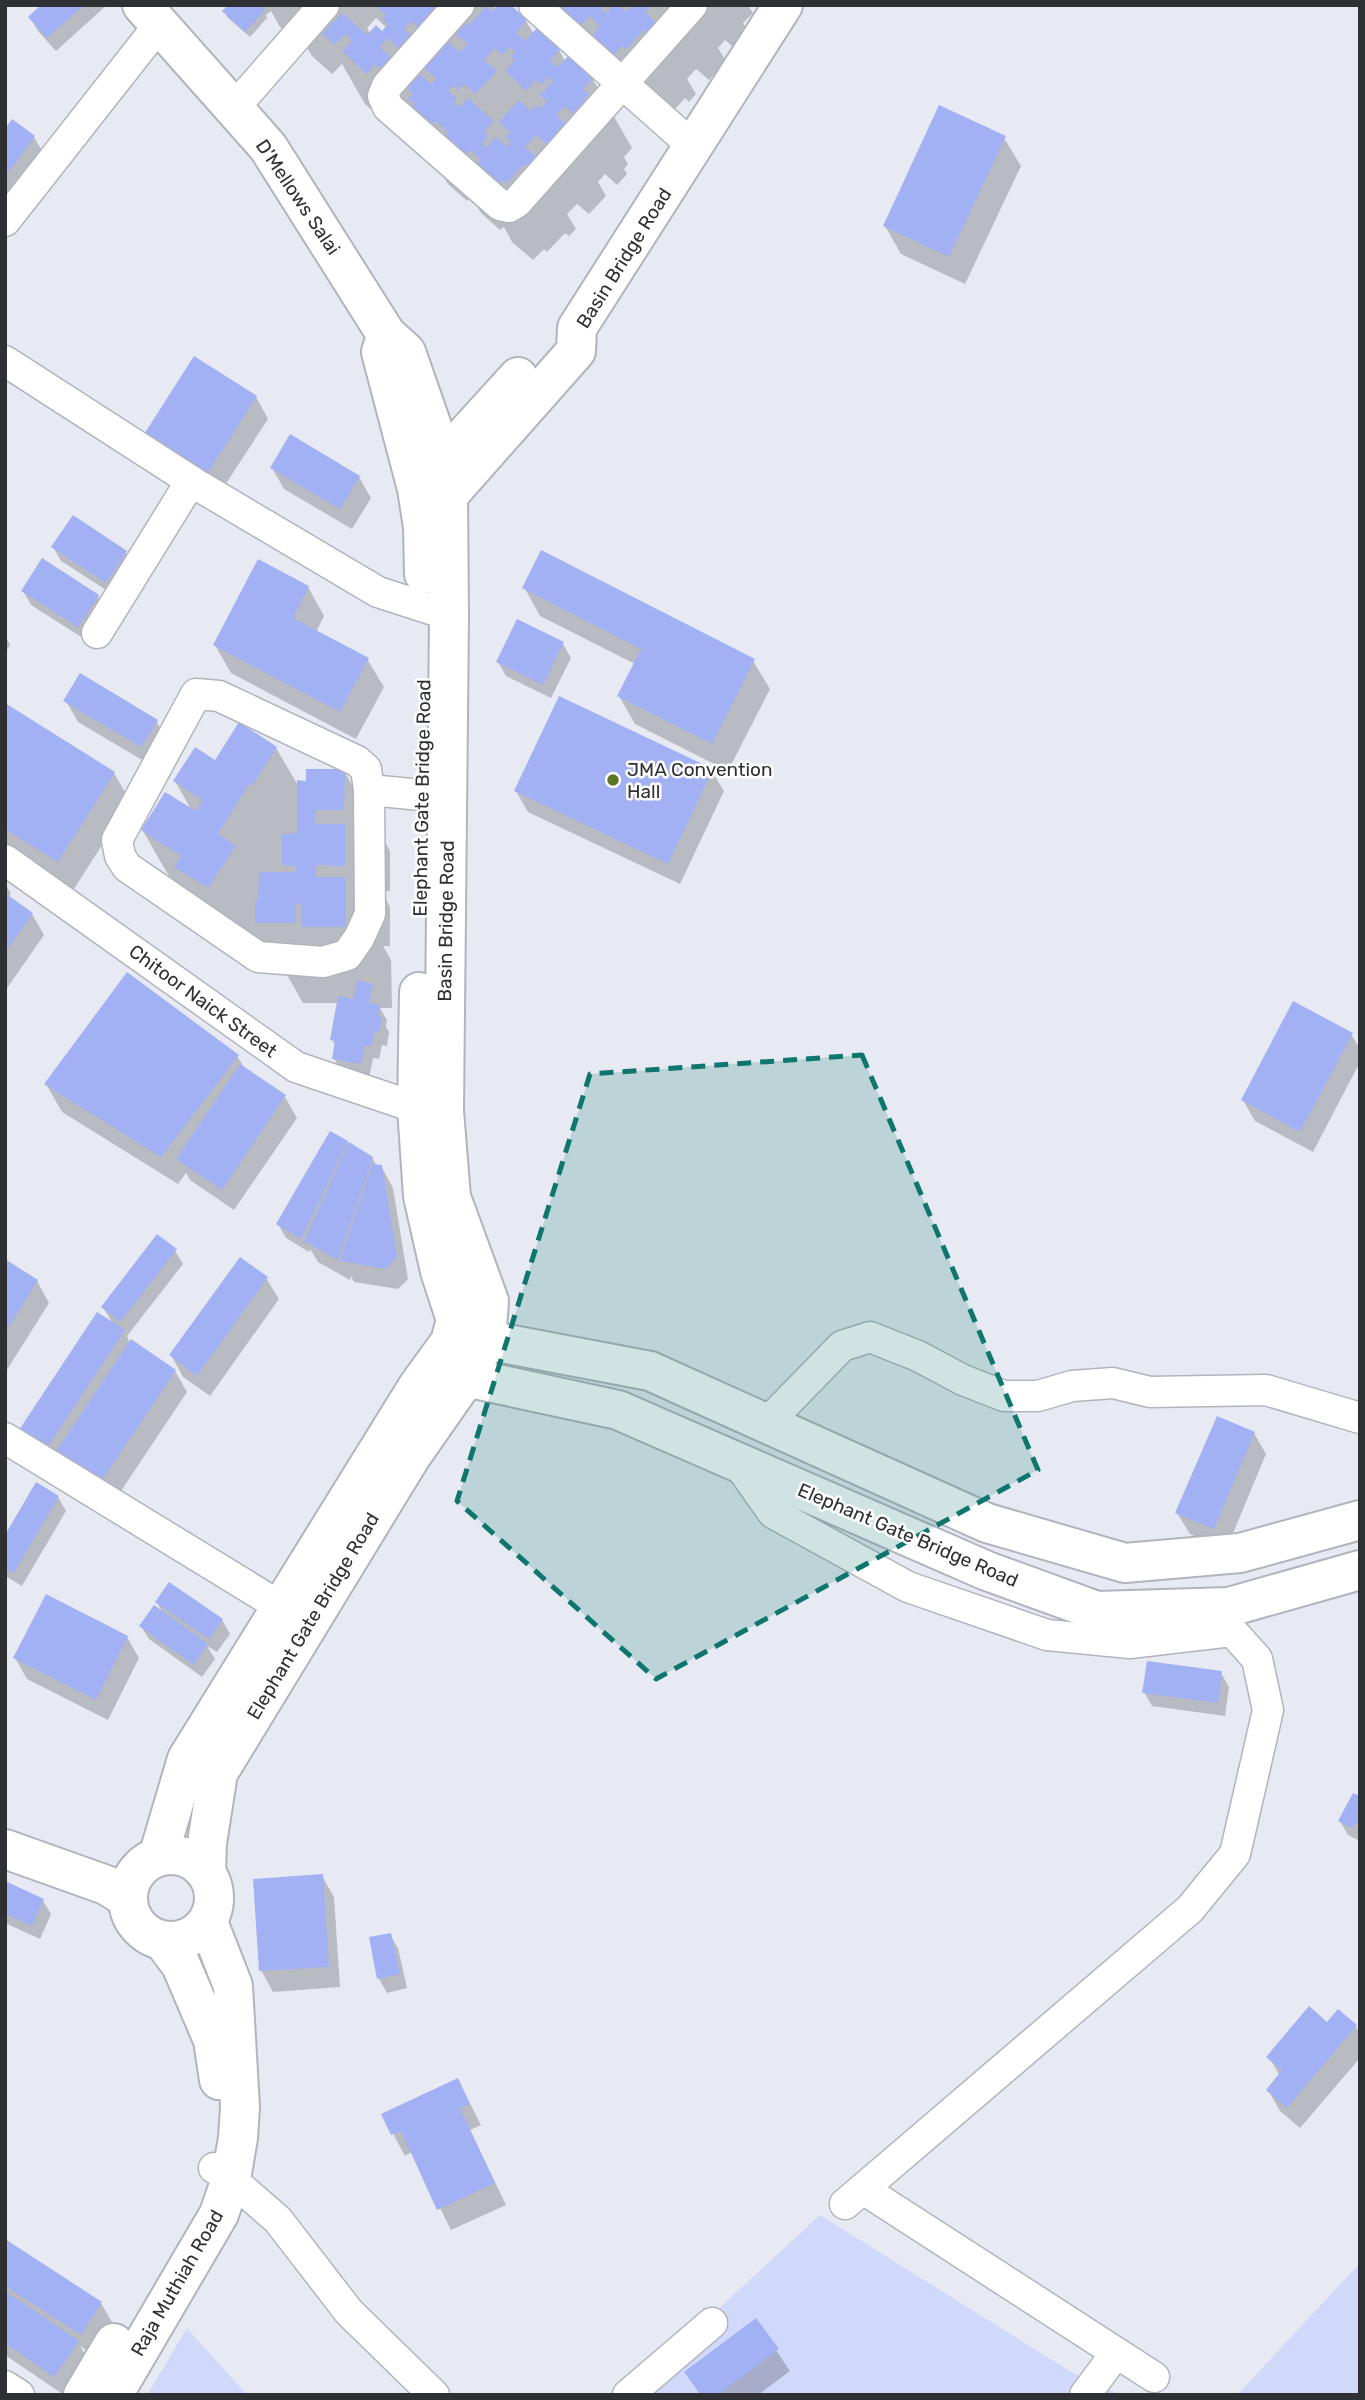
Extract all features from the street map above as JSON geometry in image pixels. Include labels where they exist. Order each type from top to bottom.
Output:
[{"type":"main road","name":"Basin Bridge Road","points":[[470,1336],[489,1301],[451,1197],[444,1111],[433,492],[576,351],[577,328],[783,5]]},
{"type":"main road","name":"D'Mellows Salai","points":[[150,15],[268,147],[386,334],[406,352],[443,458]]},
{"type":"main road","points":[[443,458],[555,335],[577,328]]},
{"type":"main road","points":[[386,334],[381,352],[433,492]]},
{"type":"main road","name":"Basin Bridge Road","points":[[423,527],[443,458]]},
{"type":"main road","name":"Elephant Gate Bridge Road","points":[[208,1922],[215,1897],[206,1873],[207,1843],[218,1773],[410,1458],[470,1336],[456,1320],[440,1271],[423,1196],[417,1108],[422,794],[437,611],[423,527]]},
{"type":"main road","points":[[470,1336],[650,1371],[987,1523],[1125,1563],[1240,1553],[1360,1520]]},
{"type":"main road","name":"Elephant Gate Bridge Road","points":[[450,1381],[534,1392],[618,1410],[987,1571],[1097,1611],[1229,1607],[1360,1570]]},
{"type":"main road","name":"Elephant Gate Bridge Road","points":[[158,1857],[187,1759],[281,1607],[450,1381]]},
{"type":"main road","points":[[5,1849],[106,1885],[127,1898]]},
{"type":"main road","points":[[206,1873],[199,1865],[179,1855],[158,1857],[145,1863],[136,1872],[129,1885],[127,1898],[130,1913],[137,1926],[148,1936],[163,1941],[176,1942],[188,1938],[199,1932],[208,1922]]},
{"type":"main road","name":"Raja Muthiah Road","points":[[83,2395],[193,2210],[223,2174],[239,2138],[240,2107],[233,1986],[208,1922]]},
{"type":"main road","name":"Raja Muthiah Road","points":[[113,2395],[219,2214],[224,2111],[213,2040],[181,1965],[163,1941]]},
{"type":"street","points":[[233,108],[324,5]]},
{"type":"street","points":[[459,5],[387,86],[383,96],[388,107],[500,205],[509,207],[517,202],[692,5]]},
{"type":"street","points":[[534,5],[694,147]]},
{"type":"street","points":[[5,221],[150,15]]},
{"type":"street","points":[[5,361],[191,481],[378,593],[437,611]]},
{"type":"street","points":[[97,633],[191,481]]},
{"type":"street","points":[[196,694],[219,696],[357,761],[366,769],[369,790],[370,915],[347,955],[323,962],[258,957],[127,867],[120,856],[117,840],[196,694]]},
{"type":"street","points":[[369,790],[422,794]]},
{"type":"street","name":"Chitoor Naick Street","points":[[5,860],[296,1067],[417,1108]]},
{"type":"street","points":[[766,1424],[842,1346],[870,1337],[1004,1396],[1038,1396],[1072,1386],[1113,1383],[1150,1392],[1266,1390],[1360,1418]]},
{"type":"street","points":[[5,1438],[281,1607]]},
{"type":"street","points":[[737,1462],[773,1513],[908,1587],[1047,1635],[1130,1643],[1232,1631],[1256,1659],[1268,1710],[1235,1854],[1190,1909],[854,2197],[1154,2377]]},
{"type":"street","points":[[223,2174],[278,2220],[349,2312],[434,2395]]},
{"type":"street","points":[[628,2395],[712,2323]]},
{"type":"street","points":[[1085,2395],[1116,2353]]},
{"type":"street","points":[[5,2386],[19,2395]]},
{"type":"highlighted area","points":[[862,1055],[1038,1470],[656,1679],[457,1501],[590,1074]]},
{"type":"shaded area","points":[[820,2215],[1073,2373],[1121,2395],[625,2395]]},
{"type":"shaded area","points":[[1360,2263],[1360,2395],[1237,2395]]},
{"type":"shaded area","points":[[187,2328],[247,2395],[147,2395]]},
{"type":"building","points":[[41,5],[84,5],[47,38],[28,17]]},
{"type":"building","points":[[228,5],[260,5],[265,10],[245,32],[222,11]]},
{"type":"building","points":[[375,5],[445,5],[422,31],[411,21],[404,29],[415,39],[403,53],[388,38],[380,47],[391,57],[380,68],[375,64],[367,74],[342,51],[352,41],[345,34],[335,45],[322,34],[342,13],[367,35],[376,25],[382,31],[388,24],[382,18],[386,15]]},
{"type":"building","points":[[498,5],[511,5],[527,20],[516,33],[525,41],[537,28],[560,49],[550,61],[558,67],[569,55],[594,77],[583,89],[589,94],[583,100],[588,103],[576,116],[565,106],[556,115],[567,125],[549,146],[536,135],[525,147],[537,158],[528,168],[524,164],[506,184],[503,180],[492,192],[470,172],[481,160],[470,150],[460,162],[438,143],[448,132],[436,121],[426,132],[406,114],[415,104],[408,98],[413,94],[407,88],[420,74],[431,84],[436,78],[424,68],[448,42],[460,52],[468,44],[456,34],[467,22],[470,25],[486,6],[492,12]],"holes":[[[510,47],[515,52],[511,57],[515,60],[505,71],[526,91],[536,80],[542,85],[548,77],[553,81],[540,95],[547,101],[541,109],[536,105],[531,111],[519,100],[499,122],[510,132],[506,137],[511,142],[507,147],[496,137],[486,148],[482,143],[489,136],[484,132],[494,121],[468,98],[459,107],[454,103],[448,110],[457,98],[448,91],[453,85],[458,90],[464,84],[475,94],[497,71],[484,60],[495,48],[502,55]]]},
{"type":"building","points":[[561,5],[605,5],[601,9],[606,13],[613,5],[618,5],[626,12],[631,7],[629,5],[651,5],[645,13],[657,23],[648,33],[644,30],[626,49],[622,46],[612,57],[590,38],[600,26],[590,16],[579,27],[558,8]]},
{"type":"building","points":[[939,105],[1006,136],[949,257],[883,226]]},
{"type":"building","points":[[12,119],[35,136],[5,177],[5,129]]},
{"type":"building","points":[[194,356],[257,396],[204,479],[141,439]]},
{"type":"building","points":[[290,434],[360,476],[340,509],[270,468]]},
{"type":"building","points":[[73,515],[127,551],[106,583],[51,547]]},
{"type":"building","points":[[541,550],[755,659],[712,744],[617,696],[641,649],[522,588]]},
{"type":"building","points":[[42,558],[99,595],[78,627],[21,591]]},
{"type":"building","points":[[258,559],[309,586],[293,618],[369,658],[340,712],[213,645]]},
{"type":"building","points":[[517,619],[564,642],[543,685],[496,662]]},
{"type":"building","points":[[80,673],[158,720],[141,747],[63,701]]},
{"type":"building","name":"JMA Convention Hall","points":[[559,696],[713,769],[668,864],[514,791]]},
{"type":"building","points":[[5,703],[115,772],[58,862],[5,829]]},
{"type":"building","points":[[239,722],[277,747],[252,786],[249,784],[218,834],[236,846],[208,888],[174,867],[181,856],[141,830],[165,792],[196,811],[203,800],[173,781],[195,747],[215,760]]},
{"type":"building","points":[[306,769],[345,769],[344,810],[315,810],[315,824],[345,824],[345,866],[316,865],[316,877],[346,877],[346,927],[301,927],[301,904],[296,903],[296,923],[255,923],[259,872],[295,872],[295,866],[282,865],[282,834],[297,833],[297,780],[306,781]]},
{"type":"building","points":[[5,893],[33,913],[5,953]]},
{"type":"building","points":[[127,972],[239,1055],[161,1157],[44,1084]]},
{"type":"building","points":[[357,980],[373,984],[369,1003],[380,1005],[378,1016],[382,1017],[379,1033],[374,1032],[372,1046],[365,1045],[361,1064],[332,1059],[335,1041],[330,1040],[338,996],[353,999]]},
{"type":"building","points":[[1293,1001],[1353,1033],[1300,1132],[1241,1100]]},
{"type":"building","points":[[240,1064],[286,1095],[222,1190],[176,1159]]},
{"type":"building","points":[[330,1131],[348,1141],[301,1239],[276,1224]]},
{"type":"building","points":[[349,1142],[373,1157],[338,1260],[304,1241]]},
{"type":"building","points":[[372,1164],[382,1165],[397,1257],[386,1269],[340,1261]]},
{"type":"building","points":[[157,1234],[177,1249],[120,1322],[101,1307]]},
{"type":"building","points":[[240,1257],[268,1277],[197,1376],[169,1355]]},
{"type":"building","points":[[5,1259],[38,1280],[5,1333]]},
{"type":"building","points":[[97,1312],[125,1330],[46,1449],[19,1430]]},
{"type":"building","points":[[131,1339],[176,1370],[96,1489],[51,1459]]},
{"type":"building","points":[[1217,1416],[1255,1432],[1214,1529],[1175,1513]]},
{"type":"building","points":[[36,1482],[59,1496],[14,1573],[5,1568],[5,1535]]},
{"type":"building","points":[[169,1582],[223,1619],[209,1639],[155,1602]]},
{"type":"building","points":[[46,1594],[128,1636],[96,1700],[13,1658]]},
{"type":"building","points":[[154,1605],[208,1644],[194,1665],[139,1626]]},
{"type":"building","points":[[1147,1661],[1222,1671],[1218,1703],[1142,1693]]},
{"type":"building","points":[[1353,1793],[1360,1796],[1360,1825],[1355,1823],[1352,1828],[1338,1821]]},
{"type":"building","points":[[323,1874],[329,1967],[259,1971],[253,1879]]},
{"type":"building","points":[[5,1881],[44,1899],[32,1926],[5,1914]]},
{"type":"building","points":[[391,1933],[400,1974],[377,1979],[369,1937]]},
{"type":"building","points":[[1309,2006],[1327,2022],[1338,2009],[1357,2025],[1287,2108],[1266,2090],[1282,2070],[1266,2057]]},
{"type":"building","points":[[458,2078],[470,2104],[460,2108],[495,2183],[437,2210],[401,2131],[391,2135],[381,2114]]},
{"type":"building","points":[[5,2239],[102,2302],[81,2335],[5,2286]]},
{"type":"building","points":[[5,2291],[79,2341],[54,2377],[5,2343]]},
{"type":"building","points":[[756,2318],[779,2349],[718,2395],[701,2395],[684,2372]]},
{"type":"place","name":"JMA Convention Hall","points":[[613,780]]}]
